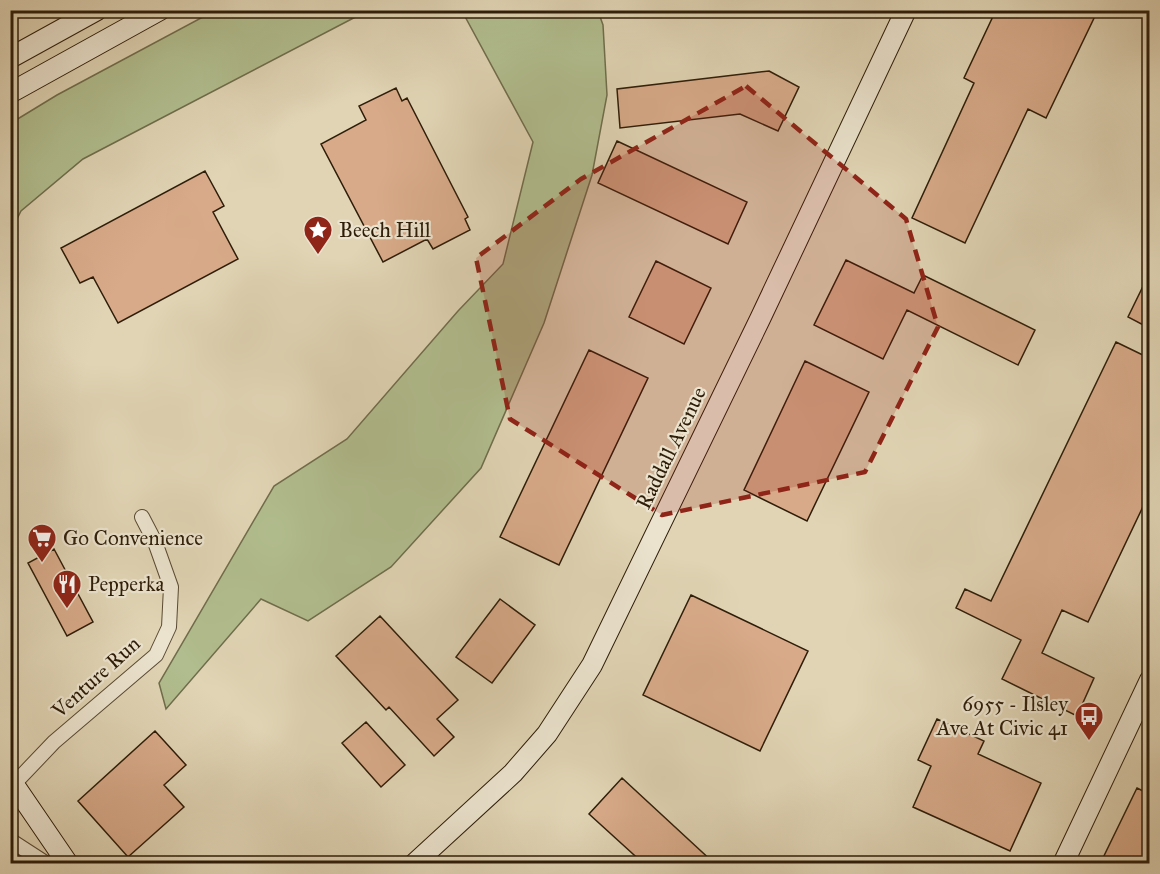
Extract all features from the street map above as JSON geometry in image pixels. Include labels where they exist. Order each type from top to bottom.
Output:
[{"type":"street","points":[[10,58],[97,10]]},
{"type":"street","points":[[10,93],[160,10]]},
{"type":"street","name":"Raddall Avenue","points":[[414,864],[513,773],[547,734],[592,665],[751,339],[906,10]]},
{"type":"street","name":"Venture Run","points":[[12,782],[54,742],[156,655],[169,627],[171,587],[155,542],[142,517]]},
{"type":"street","points":[[1063,864],[1149,680]]},
{"type":"street","points":[[12,782],[68,864]]},
{"type":"street","points":[[10,840],[47,864]]},
{"type":"highlighted area","points":[[746,86],[906,219],[938,327],[865,472],[662,515],[510,419],[476,258],[581,179]]},
{"type":"green space","points":[[214,11],[367,11],[83,159],[21,211],[11,231],[11,123],[57,95]]},
{"type":"green space","points":[[462,11],[598,11],[603,25],[607,95],[592,175],[544,323],[481,468],[391,567],[308,621],[261,599],[166,709],[159,683],[274,486],[347,439],[458,311],[503,264],[533,142]]},
{"type":"building","points":[[996,10],[1089,10],[1096,14],[1046,118],[1028,109],[965,243],[912,218],[974,83],[964,78]]},
{"type":"building","points":[[769,71],[799,87],[778,131],[740,114],[620,128],[617,89]]},
{"type":"building","points":[[396,88],[402,101],[407,98],[468,217],[465,219],[470,230],[433,249],[427,239],[383,262],[321,144],[366,120],[359,106]]},
{"type":"building","points":[[617,141],[747,202],[728,244],[598,183]]},
{"type":"building","points":[[205,171],[224,206],[213,212],[238,259],[118,323],[93,277],[80,283],[61,248]]},
{"type":"building","points":[[846,260],[914,293],[923,275],[1035,330],[1018,365],[907,310],[883,359],[814,325]]},
{"type":"building","points":[[656,261],[711,288],[684,344],[629,317]]},
{"type":"building","points":[[1149,274],[1149,328],[1128,317]]},
{"type":"building","points":[[1116,342],[1149,358],[1149,494],[1088,622],[1062,610],[1042,653],[1094,678],[1077,716],[1002,679],[1021,640],[956,608],[965,589],[991,601]]},
{"type":"building","points":[[589,350],[648,378],[559,565],[500,537]]},
{"type":"building","points":[[805,361],[869,392],[807,521],[744,490]]},
{"type":"building","points":[[54,549],[93,622],[67,636],[28,563]]},
{"type":"building","points":[[691,595],[808,651],[760,751],[643,695]]},
{"type":"building","points":[[500,599],[535,625],[492,683],[456,657]]},
{"type":"building","points":[[380,616],[458,700],[437,719],[454,737],[434,756],[389,707],[386,710],[336,656]]},
{"type":"building","points":[[937,719],[984,741],[978,754],[1041,783],[1010,851],[913,807],[931,766],[918,760]]},
{"type":"building","points":[[366,722],[405,765],[381,787],[342,743]]},
{"type":"building","points":[[155,731],[186,765],[164,785],[184,807],[128,857],[78,801]]},
{"type":"building","points":[[622,778],[715,864],[644,864],[589,814]]},
{"type":"building","points":[[1137,788],[1149,794],[1149,844],[1140,864],[1100,864]]},
{"type":"place","name":"Beech Hill","points":[[318,256]]},
{"type":"place","name":"Go Convenience","points":[[42,564]]},
{"type":"place","name":"Pepperka","points":[[67,610]]},
{"type":"place","name":"6955 - Ilsley Ave At Civic 41","points":[[1089,742]]}]
